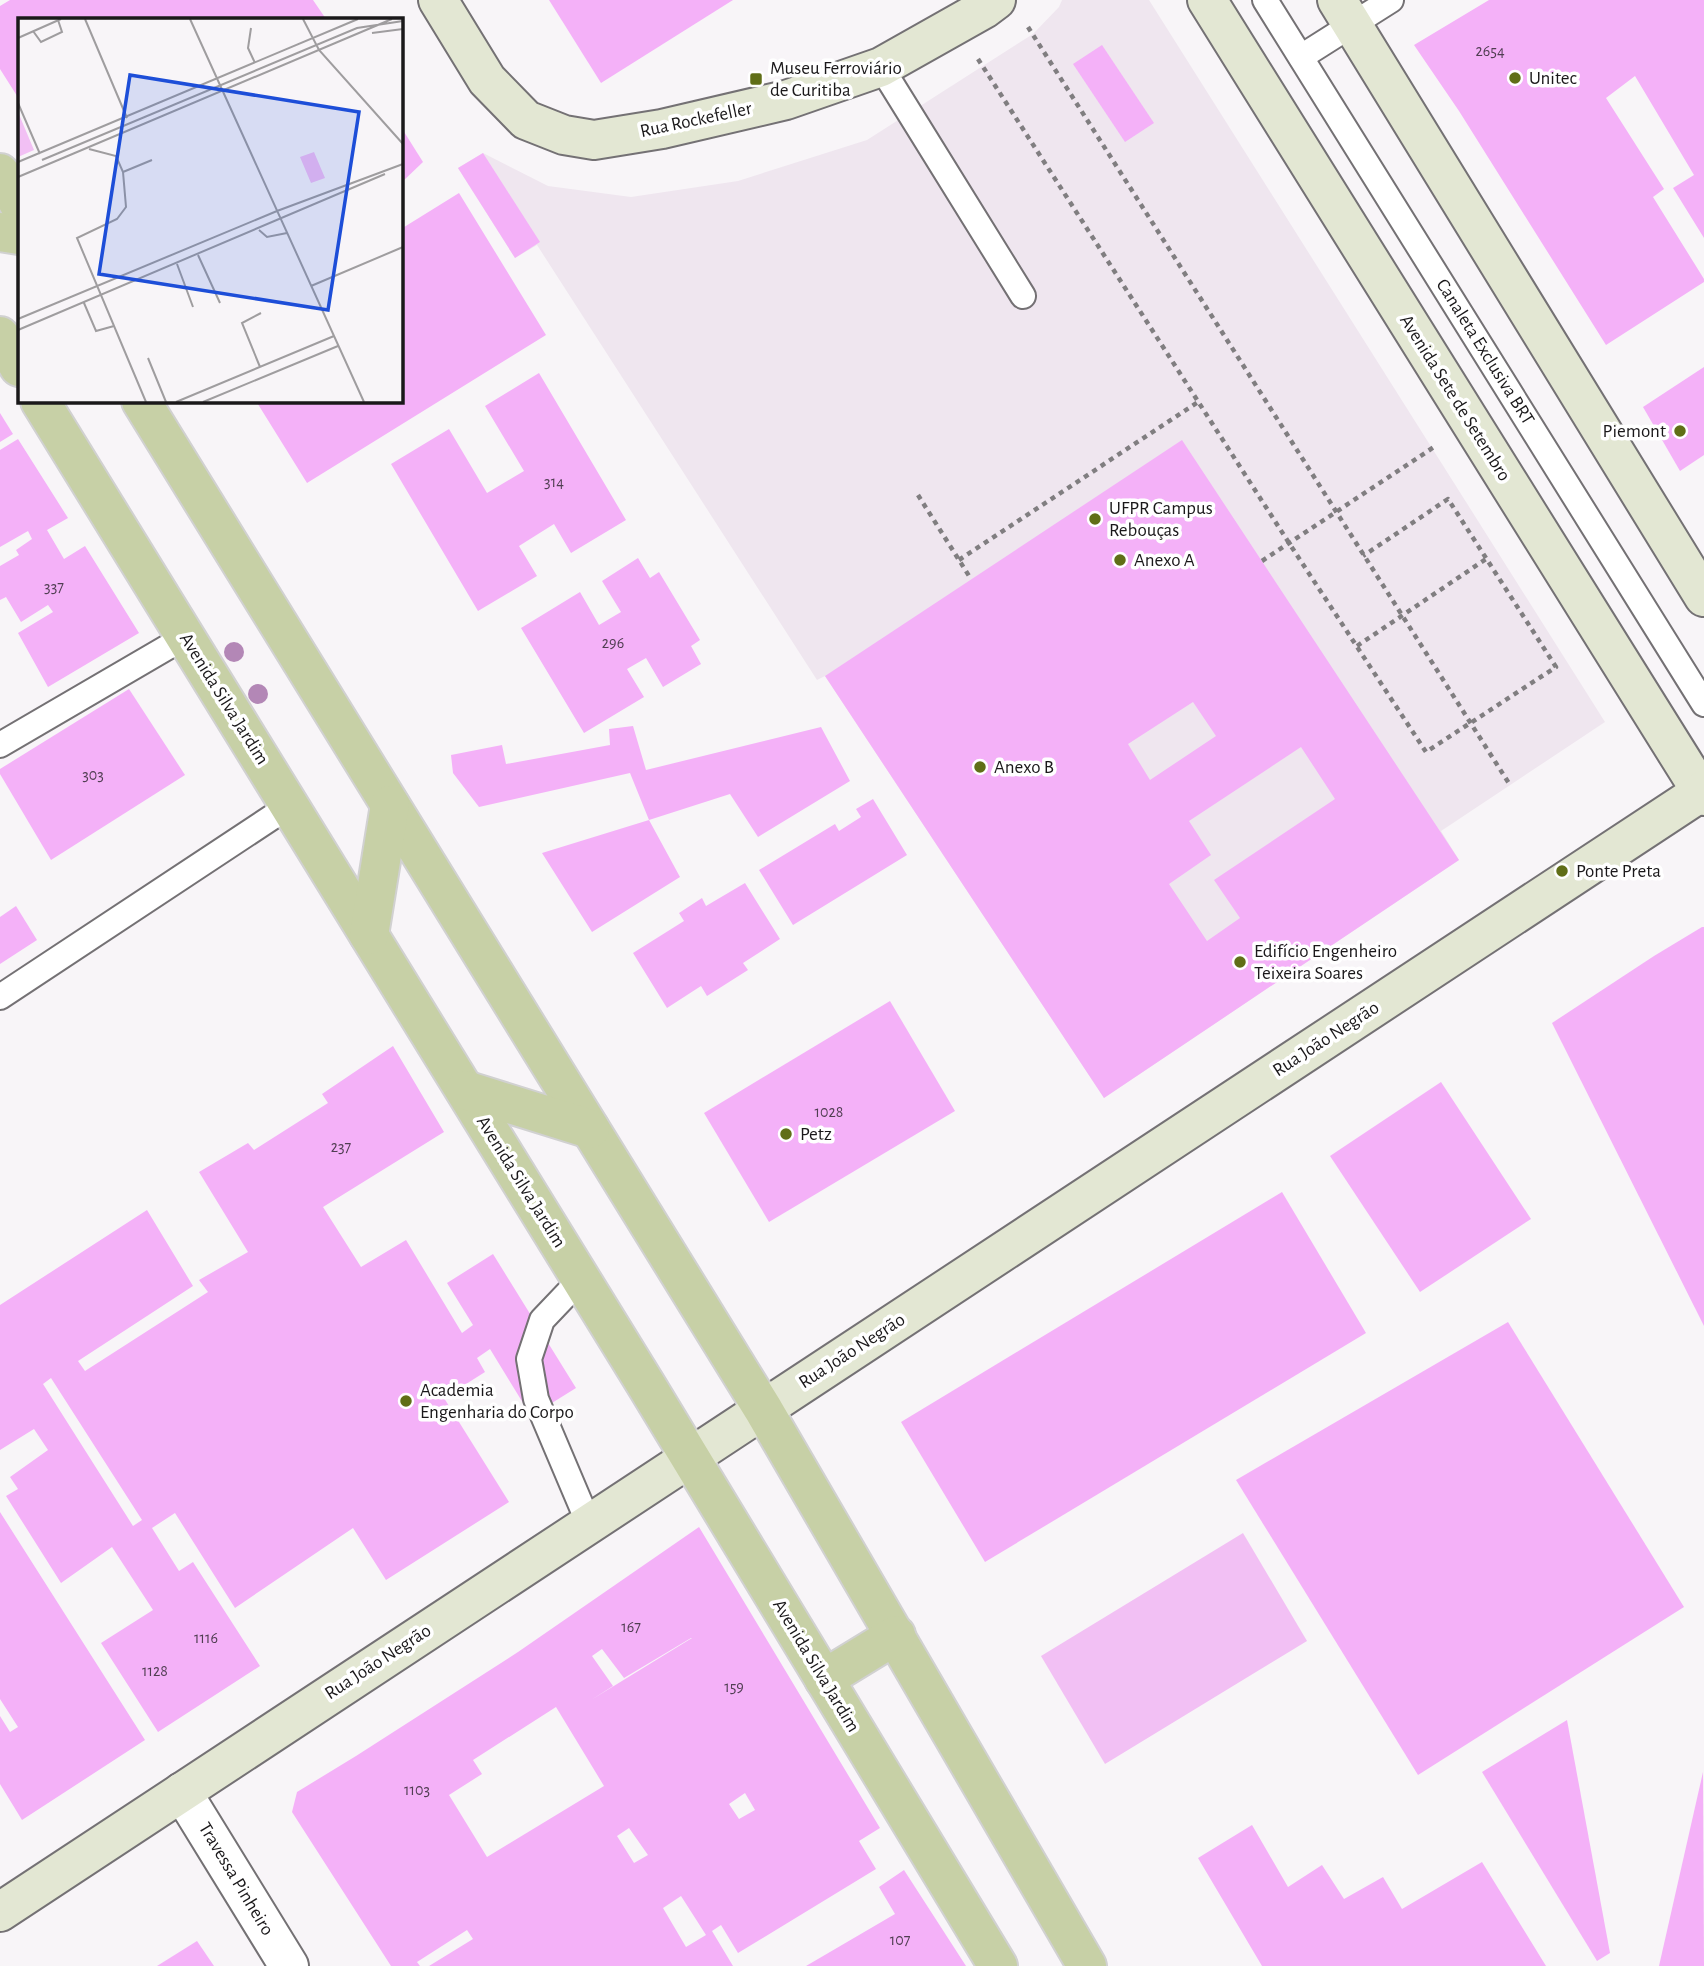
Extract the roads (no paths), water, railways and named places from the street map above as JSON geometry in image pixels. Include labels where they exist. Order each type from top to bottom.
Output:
[{"type":"main road","name":"Rua Rockefeller","points":[[438,0],[487,80],[526,120],[564,135],[594,141],[662,129],[786,100],[881,67],[996,0]]},
{"type":"main road","name":"Avenida Sete de Setembro","points":[[1207,0],[1703,792]]},
{"type":"main road","points":[[1344,12],[1704,597]]},
{"type":"main road","points":[[0,173],[18,202]]},
{"type":"main road","points":[[0,232],[18,235]]},
{"type":"main road","points":[[0,335],[18,365]]},
{"type":"main road","name":"Avenida Silva Jardim","points":[[41,402],[465,1090],[998,1966]]},
{"type":"main road","points":[[142,402],[763,1409],[1087,1966]]},
{"type":"main road","name":"Rua João Negrão","points":[[0,1912],[1703,792]]},
{"type":"main road","points":[[369,934],[390,805]]},
{"type":"main road","points":[[465,1090],[590,1129]]},
{"type":"main road","points":[[824,1679],[896,1635]]},
{"type":"street","name":"Travessa Pinheiro","points":[[182,1792],[289,1966]]},
{"type":"lane","name":"Canaleta Exclusiva BRT","points":[[1265,0],[1704,704]]},
{"type":"lane","points":[[1301,57],[1344,12],[1391,0]]},
{"type":"lane","points":[[881,67],[1023,296]]},
{"type":"lane","points":[[0,745],[186,637]]},
{"type":"lane","points":[[0,997],[289,806]]},
{"type":"lane","points":[[580,1279],[541,1320],[529,1359],[536,1399],[589,1524]]},
{"type":"place","name":"Unitec","points":[[1515,78]]},
{"type":"place","name":"Museu Ferroviário de Curitiba","points":[[756,79]]},
{"type":"place","name":"Piemont","points":[[1680,431]]},
{"type":"place","name":"UFPR Campus Rebouças","points":[[1095,519]]},
{"type":"place","name":"Anexo A","points":[[1120,560]]},
{"type":"place","name":"Anexo B","points":[[980,767]]},
{"type":"place","name":"Ponte Preta","points":[[1562,871]]},
{"type":"place","name":"Edifício Engenheiro Teixeira Soares","points":[[1240,962]]},
{"type":"place","name":"Petz","points":[[786,1134]]},
{"type":"place","name":"Academia Engenharia do Corpo","points":[[406,1401]]}]
